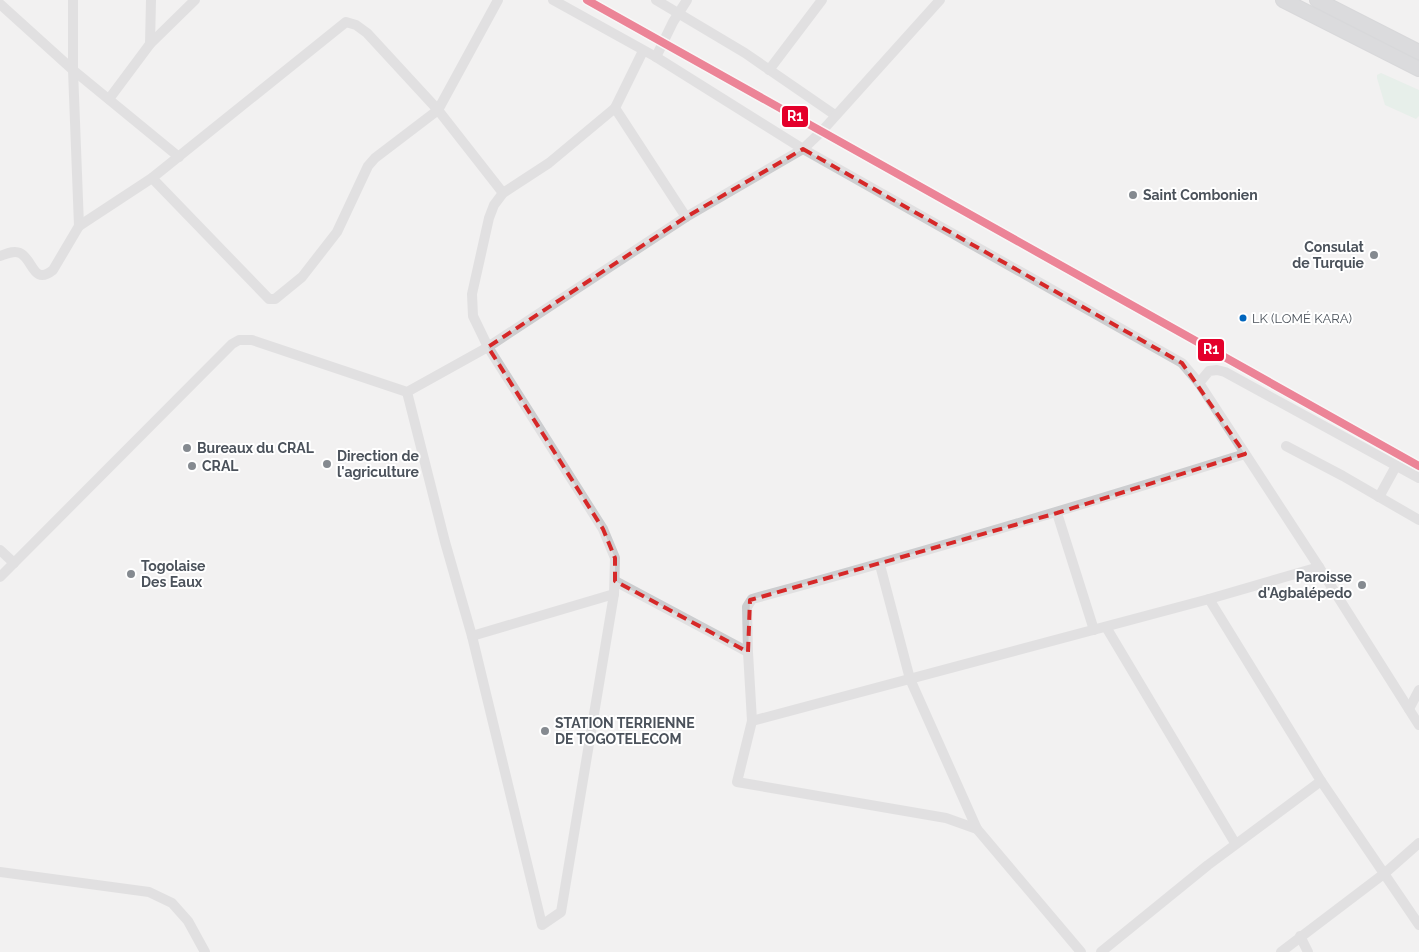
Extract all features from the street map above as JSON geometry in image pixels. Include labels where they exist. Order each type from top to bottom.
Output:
[{"type":"highway","points":[[1283,0],[1419,69]]},
{"type":"highway","points":[[1317,0],[1419,52]]},
{"type":"street","points":[[73,0],[73,70],[80,226]]},
{"type":"street","points":[[150,0],[150,44]]},
{"type":"street","points":[[109,99],[150,44],[195,0]]},
{"type":"street","points":[[152,178],[268,299],[272,300],[302,277],[338,232],[368,166],[375,158],[438,110],[498,0]]},
{"type":"street","points":[[553,0],[656,57],[803,149],[1182,363],[1199,384],[1319,567],[1419,725]]},
{"type":"street","points":[[656,0],[722,38],[835,115]]},
{"type":"street","points":[[656,57],[687,0]]},
{"type":"street","points":[[769,70],[822,0]]},
{"type":"street","points":[[1,575],[232,344],[239,340],[252,340],[407,392],[488,347],[686,217],[803,149],[940,0]]},
{"type":"street","points":[[0,4],[73,70],[179,156]]},
{"type":"street","points":[[0,256],[19,252],[37,273],[42,275],[48,274],[53,270],[80,226],[152,178],[346,22],[356,25],[367,33],[438,110],[503,193]]},
{"type":"street","points":[[407,392],[445,542],[472,636],[542,925],[561,912],[614,594],[614,558],[603,529],[488,347],[473,316],[472,294],[489,218],[494,205],[503,193],[549,163],[616,108],[644,50]]},
{"type":"street","points":[[616,108],[686,217]]},
{"type":"street","points":[[1199,384],[1209,371],[1225,372],[1419,478]]},
{"type":"street","points":[[1286,446],[1419,520]]},
{"type":"street","points":[[977,829],[946,818],[737,782],[752,721],[747,607],[752,599],[880,565],[1057,513],[1245,454]]},
{"type":"street","points":[[1379,497],[1396,466]]},
{"type":"street","points":[[1057,513],[1094,630]]},
{"type":"street","points":[[0,550],[14,564]]},
{"type":"street","points":[[880,565],[910,679],[977,829],[1081,952]]},
{"type":"street","points":[[752,721],[1106,627],[1319,567]]},
{"type":"street","points":[[615,581],[748,652]]},
{"type":"street","points":[[472,636],[614,594]]},
{"type":"street","points":[[1209,599],[1321,781],[1419,925]]},
{"type":"street","points":[[1106,627],[1235,843]]},
{"type":"street","points":[[1409,708],[1419,690]]},
{"type":"street","points":[[1101,952],[1235,843],[1321,781]]},
{"type":"street","points":[[1280,952],[1384,873],[1419,843]]},
{"type":"street","points":[[0,872],[149,892],[172,903],[188,921],[205,952]]},
{"type":"street","points":[[1300,936],[1308,952]]},
{"type":"highlighted area","points":[[803,149],[1182,363],[1245,454],[1057,513],[750,600],[748,652],[615,581],[615,558],[603,529],[488,347],[686,217]]},
{"type":"green space","points":[[1381,73],[1419,90],[1419,116],[1416,119],[1385,105],[1377,78],[1377,75]]},
{"type":"transit line","name":"R1","points":[[587,0],[1419,466]]},
{"type":"place","name":"Saint Combonien","points":[[1133,195]]},
{"type":"place","name":"Consulat de Turquie","points":[[1374,255]]},
{"type":"place","name":"LK (LOMÉ KARA)","points":[[1243,318]]},
{"type":"place","name":"Bureaux du CRAL","points":[[187,448]]},
{"type":"place","name":"Direction de l'agriculture","points":[[327,464]]},
{"type":"place","name":"CRAL","points":[[192,466]]},
{"type":"place","name":"Togolaise Des Eaux","points":[[131,574]]},
{"type":"place","name":"Paroisse d'Agbalépedo","points":[[1362,585]]},
{"type":"place","name":"STATION TERRIENNE DE TOGOTELECOM","points":[[545,731]]}]
